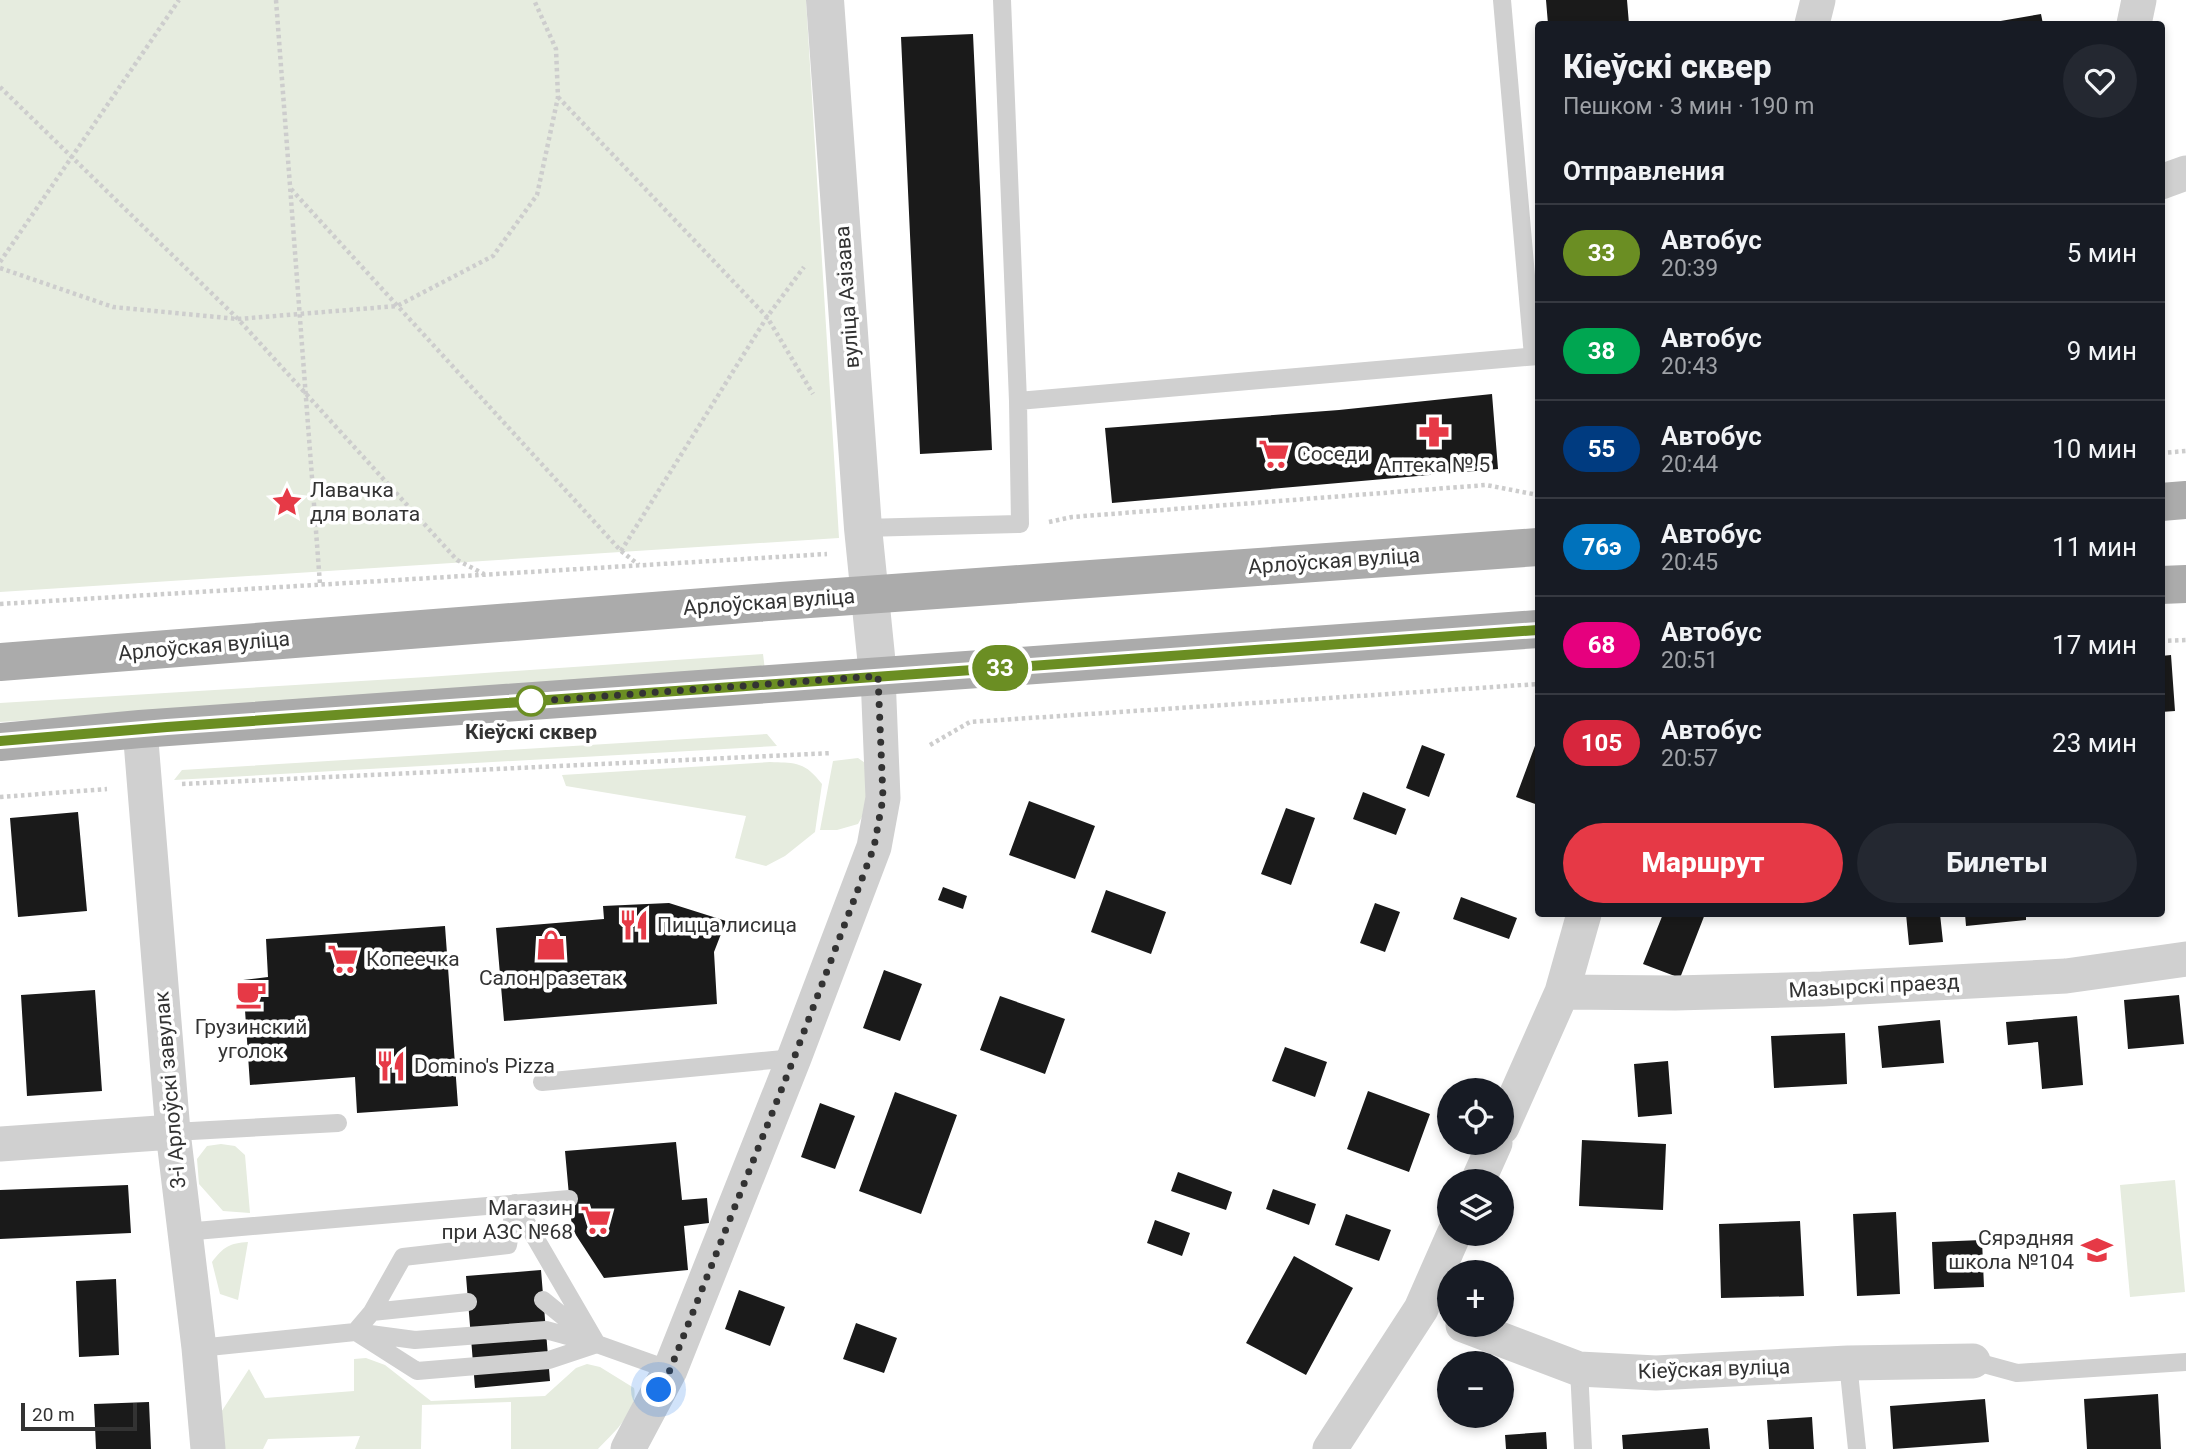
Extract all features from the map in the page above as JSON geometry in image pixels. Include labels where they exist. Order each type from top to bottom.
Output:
[{"type":"main road","points":[[2165,502],[2186,500]]},
{"type":"main road","name":"Арлоўская вуліца","points":[[0,662],[871,594],[1535,547]]},
{"type":"main road","points":[[2165,585],[2186,583]]},
{"type":"main road","points":[[0,741],[1535,629]]},
{"type":"street","name":"вуліца Азізава","points":[[825,0],[863,528],[878,676]]},
{"type":"street","points":[[1813,21],[1818,0]]},
{"type":"street","points":[[2135,21],[2139,0]]},
{"type":"street","points":[[2165,181],[2186,173]]},
{"type":"street","points":[[628,1449],[670,1370],[794,1058],[874,847],[883,798],[878,676]]},
{"type":"street","name":"3-і Арлоўскі завулак","points":[[140,730],[173,1132],[200,1348],[208,1449]]},
{"type":"street","points":[[1514,1100],[1562,992],[1583,917]]},
{"type":"street","name":"Мазырскі праезд","points":[[1562,992],[1675,993],[1822,989],[2066,976],[2186,960]]},
{"type":"street","points":[[0,1144],[173,1132]]},
{"type":"street","points":[[1330,1449],[1435,1314],[1451,1246]]},
{"type":"street","name":"Кіеўская вуліца","points":[[1495,1337],[1579,1369],[1656,1373],[1848,1363],[1973,1361]]},
{"type":"lane","points":[[863,528],[1020,524],[1018,401],[1002,0]]},
{"type":"lane","points":[[1502,0],[1535,346]]},
{"type":"lane","points":[[1018,401],[1535,356]]},
{"type":"lane","points":[[542,1082],[794,1058]]},
{"type":"lane","points":[[173,1132],[338,1123]]},
{"type":"lane","points":[[0,1135],[0,1144]]},
{"type":"lane","points":[[184,1232],[569,1199]]},
{"type":"lane","points":[[514,1203],[597,1344]]},
{"type":"lane","points":[[355,1332],[372,1312],[403,1257],[508,1245],[514,1203]]},
{"type":"lane","points":[[543,1300],[597,1344]]},
{"type":"lane","points":[[372,1312],[468,1302]]},
{"type":"lane","points":[[200,1348],[355,1332],[415,1340],[546,1330],[597,1344],[670,1370]]},
{"type":"lane","points":[[355,1332],[417,1371],[549,1360],[597,1344]]},
{"type":"lane","points":[[1973,1361],[2017,1373],[2186,1362]]},
{"type":"lane","points":[[1848,1363],[1857,1449]]},
{"type":"lane","points":[[1579,1369],[1583,1449]]},
{"type":"path","points":[[0,262],[179,0]]},
{"type":"path","points":[[276,0],[320,584]]},
{"type":"path","points":[[0,268],[113,307],[238,320],[397,306],[493,256],[537,195],[558,97],[556,49],[534,0]]},
{"type":"path","points":[[0,87],[238,320],[457,560],[485,575]]},
{"type":"path","points":[[558,97],[766,317],[820,405]]},
{"type":"path","points":[[290,188],[621,551],[640,565]]},
{"type":"path","points":[[621,551],[766,317],[807,263]]},
{"type":"path","points":[[2165,453],[2186,451]]},
{"type":"path","points":[[1046,523],[1072,517],[1486,485],[1535,494]]},
{"type":"path","points":[[0,604],[836,553]]},
{"type":"path","points":[[2165,642],[2186,640]]},
{"type":"path","points":[[930,745],[970,722],[1535,684]]},
{"type":"path","points":[[0,797],[145,785],[832,753]]},
{"type":"shaded area","points":[[0,0],[806,0],[839,538],[0,592]]},
{"type":"shaded area","points":[[763,654],[765,670],[474,692],[0,722],[0,703]]},
{"type":"shaded area","points":[[767,734],[777,746],[174,780],[182,770]]},
{"type":"shaded area","points":[[858,758],[871,767],[867,808],[858,824],[837,830],[820,830],[833,761]]},
{"type":"shaded area","points":[[770,762],[800,765],[822,784],[815,832],[785,856],[766,866],[735,858],[746,816],[566,786],[562,775]]},
{"type":"shaded area","points":[[207,1146],[235,1146],[245,1155],[250,1213],[223,1211],[199,1184],[197,1159]]},
{"type":"shaded area","points":[[2175,1180],[2185,1292],[2130,1297],[2120,1185]]},
{"type":"shaded area","points":[[248,1242],[238,1300],[220,1294],[212,1262],[227,1247]]},
{"type":"shaded area","points":[[366,1358],[385,1365],[431,1401],[545,1396],[576,1368],[587,1364],[600,1367],[634,1388],[634,1397],[623,1422],[598,1449],[511,1449],[511,1402],[422,1405],[421,1449],[355,1449],[360,1436],[268,1439],[263,1449],[223,1449],[216,1420],[249,1369],[265,1398],[354,1391],[354,1359]]},
{"type":"building","points":[[1546,0],[1627,0],[1629,21],[1548,21]]},
{"type":"building","points":[[2041,14],[2042,21],[2001,21]]},
{"type":"building","points":[[973,34],[992,450],[920,454],[901,37]]},
{"type":"building","points":[[1492,394],[1498,469],[1112,503],[1105,428],[1339,410]]},
{"type":"building","points":[[2171,655],[2175,711],[2165,712],[2165,656]]},
{"type":"building","points":[[1422,745],[1445,754],[1429,797],[1406,788]]},
{"type":"building","points":[[1535,746],[1535,804],[1516,797]]},
{"type":"building","points":[[1363,792],[1406,809],[1396,835],[1353,819]]},
{"type":"building","points":[[1029,801],[1095,826],[1075,879],[1009,855]]},
{"type":"building","points":[[1286,808],[1315,818],[1291,885],[1261,874]]},
{"type":"building","points":[[78,812],[87,911],[18,917],[10,818]]},
{"type":"building","points":[[943,887],[967,896],[963,909],[938,900]]},
{"type":"building","points":[[1106,890],[1166,912],[1151,954],[1091,932]]},
{"type":"building","points":[[1461,897],[1517,918],[1509,939],[1453,919]]},
{"type":"building","points":[[669,903],[726,921],[714,952],[717,1004],[504,1021],[496,928],[604,919],[603,906]]},
{"type":"building","points":[[1375,903],[1400,912],[1385,952],[1360,943]]},
{"type":"building","points":[[1662,917],[1704,917],[1680,978],[1643,964]]},
{"type":"building","points":[[1906,917],[1940,917],[1943,942],[1909,945]]},
{"type":"building","points":[[1965,917],[2026,917],[2026,920],[1966,926]]},
{"type":"building","points":[[445,926],[458,1106],[357,1113],[355,1077],[250,1085],[243,980],[268,977],[266,939]]},
{"type":"building","points":[[884,970],[922,984],[900,1041],[863,1028]]},
{"type":"building","points":[[95,990],[102,1091],[27,1096],[21,995]]},
{"type":"building","points":[[2179,995],[2184,1044],[2128,1049],[2124,1000]]},
{"type":"building","points":[[1000,996],[1065,1019],[1045,1074],[980,1050]]},
{"type":"building","points":[[2077,1016],[2083,1085],[2042,1089],[2038,1042],[2008,1045],[2006,1022]]},
{"type":"building","points":[[1940,1020],[1944,1063],[1882,1068],[1878,1026]]},
{"type":"building","points":[[1845,1033],[1847,1084],[1774,1088],[1771,1036]]},
{"type":"building","points":[[1285,1047],[1327,1062],[1315,1097],[1272,1081]]},
{"type":"building","points":[[1668,1061],[1672,1114],[1638,1117],[1634,1064]]},
{"type":"building","points":[[1368,1091],[1430,1114],[1409,1172],[1347,1149]]},
{"type":"building","points":[[895,1092],[957,1115],[921,1214],[859,1191]]},
{"type":"building","points":[[820,1103],[855,1116],[835,1169],[801,1157]]},
{"type":"building","points":[[1582,1140],[1666,1144],[1663,1210],[1579,1206]]},
{"type":"building","points":[[676,1142],[682,1200],[707,1198],[709,1223],[684,1226],[688,1270],[604,1278],[572,1229],[565,1151]]},
{"type":"building","points":[[1178,1172],[1232,1192],[1226,1210],[1171,1191]]},
{"type":"building","points":[[128,1185],[131,1233],[0,1239],[0,1190]]},
{"type":"building","points":[[1273,1189],[1316,1204],[1309,1225],[1266,1209]]},
{"type":"building","points":[[1896,1212],[1900,1294],[1857,1296],[1853,1214]]},
{"type":"building","points":[[1346,1214],[1391,1230],[1379,1261],[1335,1245]]},
{"type":"building","points":[[1155,1220],[1190,1233],[1182,1256],[1147,1243]]},
{"type":"building","points":[[1800,1221],[1804,1296],[1721,1298],[1719,1224]]},
{"type":"building","points":[[1982,1240],[1984,1287],[1934,1289],[1932,1242]]},
{"type":"building","points":[[1294,1256],[1353,1288],[1306,1375],[1246,1343]]},
{"type":"building","points":[[541,1270],[550,1381],[475,1388],[466,1276]]},
{"type":"building","points":[[116,1279],[119,1355],[79,1357],[76,1281]]},
{"type":"building","points":[[739,1290],[785,1307],[770,1346],[725,1329]]},
{"type":"building","points":[[856,1323],[897,1338],[884,1373],[843,1359]]},
{"type":"building","points":[[2158,1394],[2161,1449],[2087,1449],[2084,1399]]},
{"type":"building","points":[[1985,1399],[1989,1442],[1893,1449],[1890,1406]]},
{"type":"building","points":[[149,1402],[151,1449],[96,1449],[94,1404]]},
{"type":"building","points":[[1812,1417],[1814,1449],[1769,1449],[1767,1420]]},
{"type":"building","points":[[1708,1428],[1710,1449],[1623,1449],[1622,1435]]},
{"type":"building","points":[[1546,1432],[1547,1449],[1506,1449],[1505,1435]]},
{"type":"bus line","name":"33","points":[[0,741],[1535,630]]},
{"type":"place","name":"Аптека № 5","points":[[1434,432]]},
{"type":"place","name":"Соседи","points":[[1274,454]]},
{"type":"place","name":"Лавачка для волата","points":[[287,502]]},
{"type":"place","name":"Кіеўскі сквер","points":[[531,701]]},
{"type":"place","name":"Пицца лисица","points":[[634,925]]},
{"type":"place","name":"Салон разетак","points":[[551,945]]},
{"type":"place","name":"Копеечка","points":[[343,959]]},
{"type":"place","name":"Грузинский уголок","points":[[251,994]]},
{"type":"place","name":"Domino's Pizza","points":[[391,1066]]},
{"type":"place","name":"Магазин при АЗС №68","points":[[596,1220]]},
{"type":"place","name":"Сярэдняя школа №104","points":[[2097,1250]]},
{"type":"route","points":[[531,701],[524,702],[878,676],[883,798],[874,847],[794,1058],[670,1370],[659,1390]]}]
